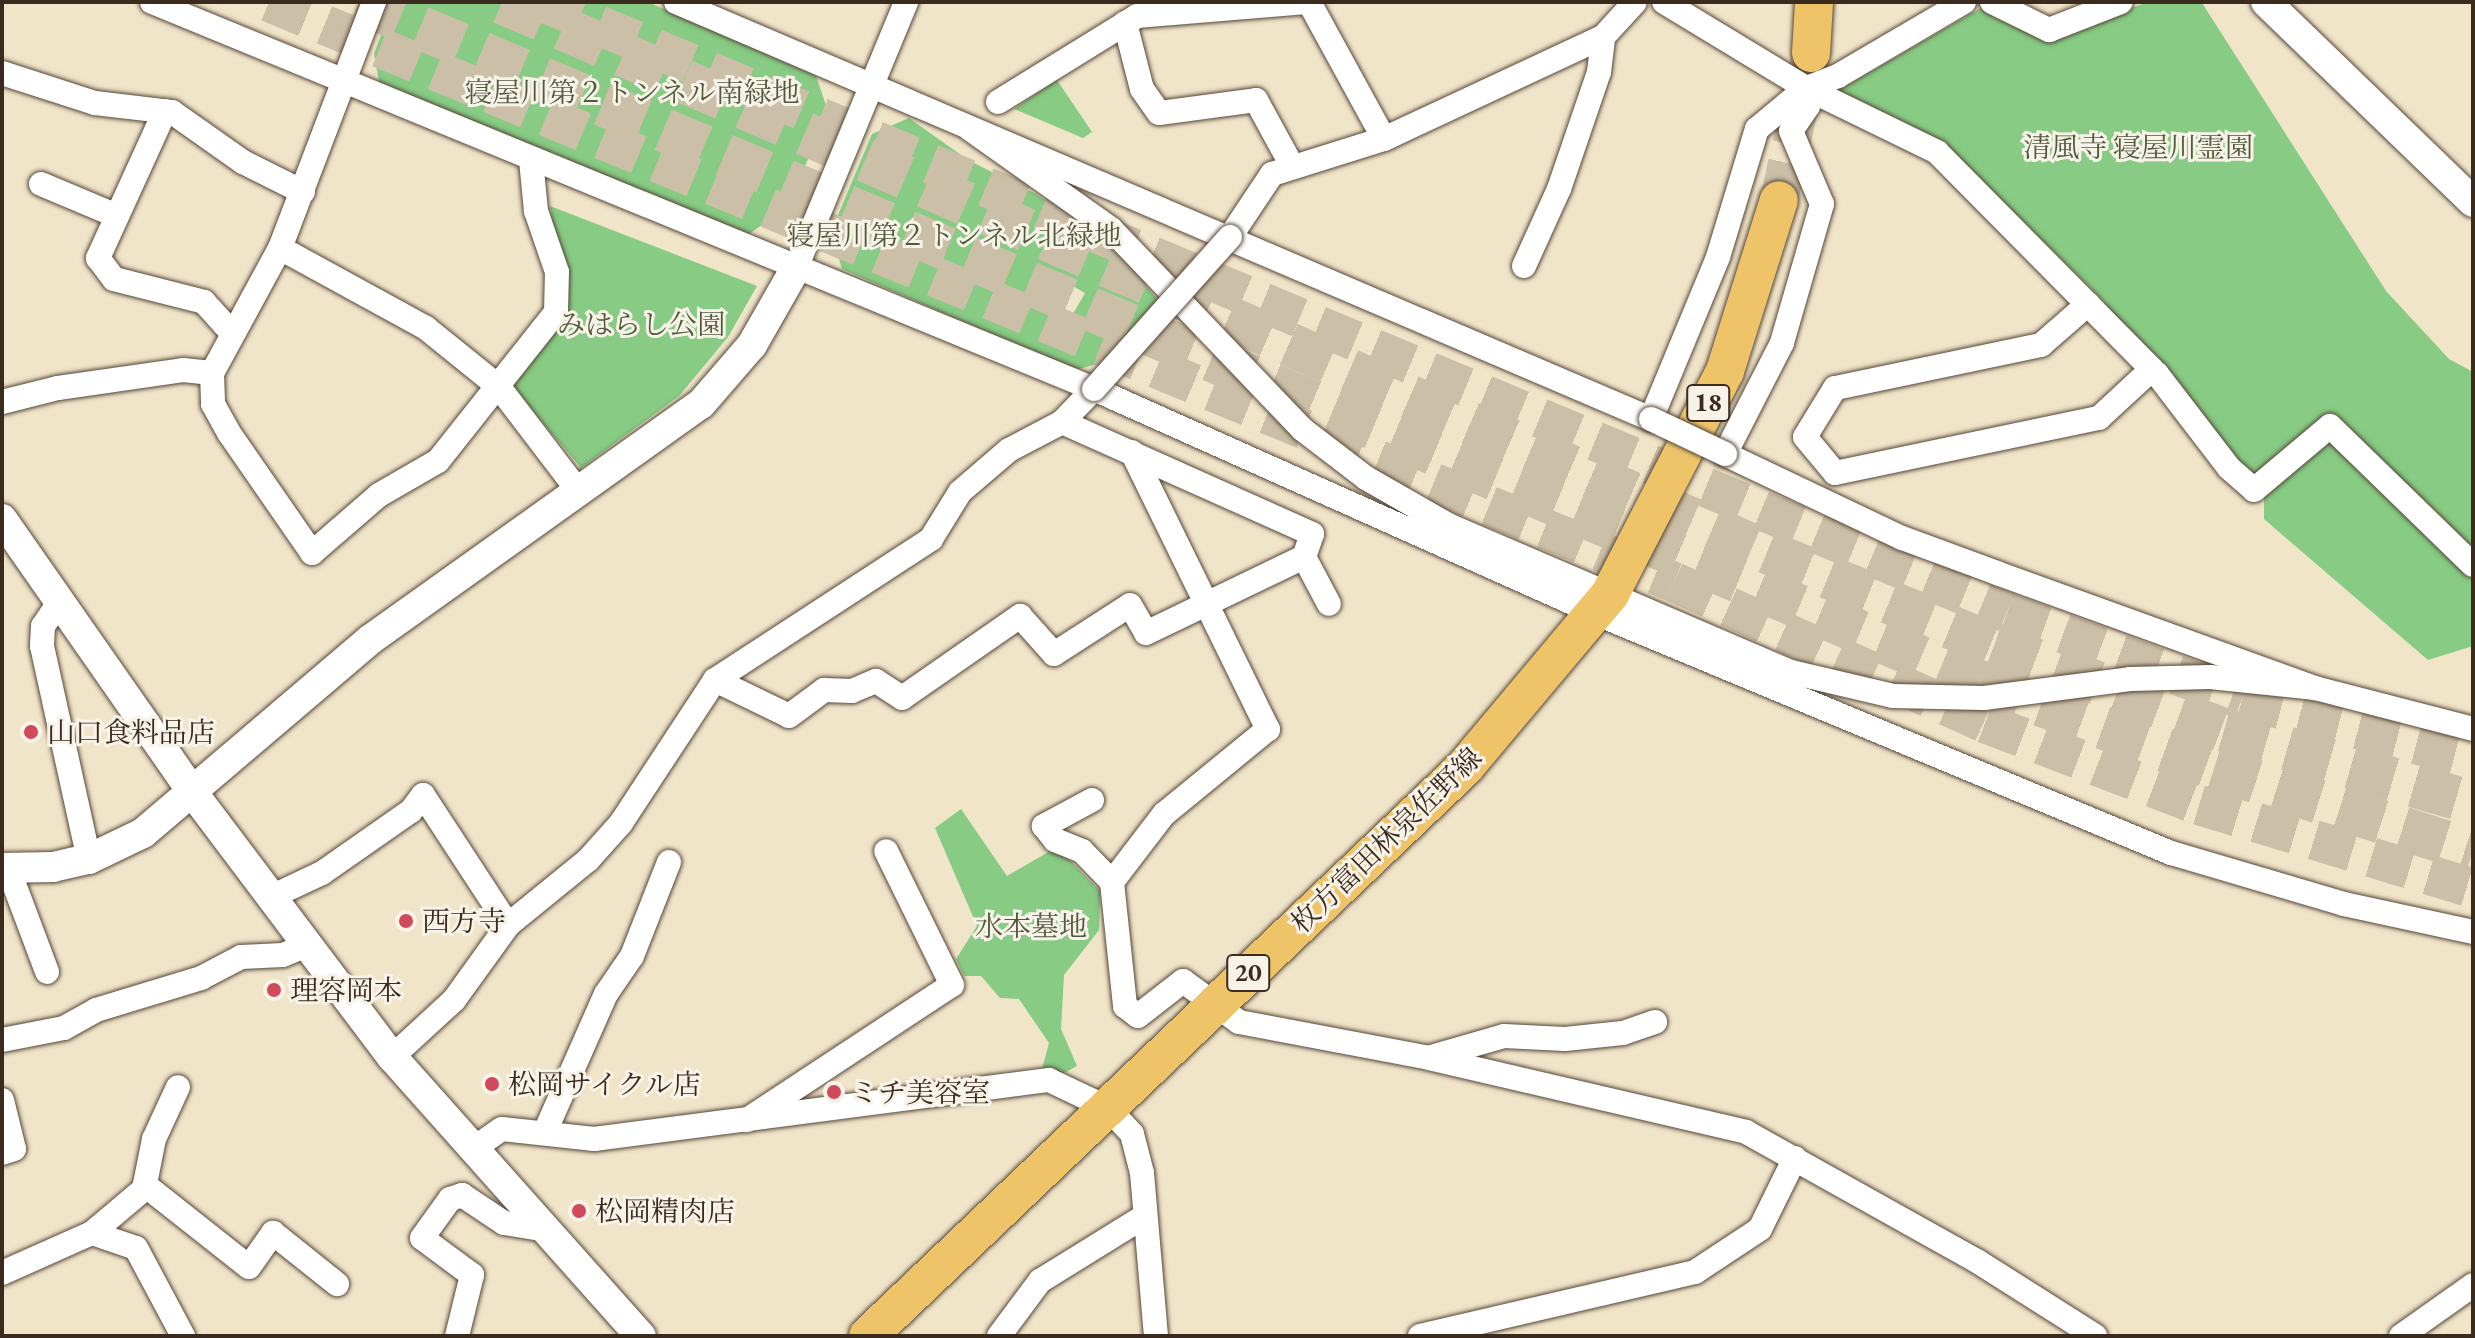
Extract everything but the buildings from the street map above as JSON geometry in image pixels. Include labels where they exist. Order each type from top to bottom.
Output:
[{"type":"main road","points":[[1808,71],[1814,2]]},
{"type":"main road","name":"18","points":[[1602,603],[1725,371],[1779,200]]},
{"type":"main road","name":"枚方富田林泉佐野線","points":[[868,1336],[1465,767],[1602,603]]},
{"type":"street","points":[[152,2],[345,84],[1094,389],[1602,603],[2171,853],[2344,904],[2473,932]]},
{"type":"street","points":[[374,2],[280,248],[212,373],[218,414],[312,553],[379,495],[438,461],[556,312],[557,272],[536,211],[531,160]]},
{"type":"street","points":[[676,2],[1651,419],[1902,538],[2315,688],[2473,729]]},
{"type":"street","points":[[47,972],[5,868],[89,859],[143,833],[371,639],[576,488],[701,404],[752,345],[796,268],[868,82],[906,2]]},
{"type":"street","points":[[998,102],[1137,16],[1308,2],[1384,139]]},
{"type":"street","points":[[392,1057],[454,1000],[508,925],[588,860],[621,823],[715,680],[931,539],[960,492],[1009,450],[1062,422],[1230,237],[1272,174],[1384,139],[1603,37],[1635,2]]},
{"type":"street","points":[[1664,2],[1808,71],[1937,152],[2152,369],[2229,468],[2254,490],[2330,426],[2473,565]]},
{"type":"street","points":[[1808,71],[1838,76],[1964,2]]},
{"type":"street","points":[[1992,2],[2049,30],[2121,2]]},
{"type":"street","points":[[2266,2],[2473,202]]},
{"type":"street","points":[[1125,23],[1142,89],[1159,113],[1256,100],[1292,166]]},
{"type":"street","points":[[1524,266],[1559,189],[1599,72],[1603,37]]},
{"type":"street","points":[[1651,419],[1718,257],[1757,129],[1808,71]]},
{"type":"street","points":[[1725,454],[1782,343],[1822,204],[1791,131],[1808,106],[1808,71]]},
{"type":"street","points":[[2,73],[95,103],[165,111],[243,162],[303,192]]},
{"type":"street","points":[[165,111],[98,258],[114,279],[204,302],[233,334]]},
{"type":"street","points":[[970,129],[1111,229],[1302,429],[1366,478],[1448,525],[1602,603],[1791,672],[1893,696],[1984,698],[2130,679],[2197,677],[2315,688]]},
{"type":"street","points":[[41,184],[117,216]]},
{"type":"street","points":[[280,248],[426,328],[499,387],[576,488]]},
{"type":"street","points":[[2088,304],[2041,345],[1835,388],[1805,437],[1835,473],[2099,418],[2152,369]]},
{"type":"street","points":[[3,398],[183,370],[212,373]]},
{"type":"street","points":[[715,680],[789,716],[824,690],[852,691],[876,681],[902,698],[1020,616],[1054,654],[1130,605],[1146,633],[1304,557],[1312,534],[1062,422]]},
{"type":"street","points":[[1112,882],[1164,814],[1268,729],[1132,452]]},
{"type":"street","points":[[2,519],[193,793],[392,1057],[541,1229],[641,1336]]},
{"type":"street","points":[[1304,557],[1329,604]]},
{"type":"street","points":[[60,601],[43,626],[42,646],[89,859]]},
{"type":"street","points":[[271,897],[322,873],[411,811],[423,795],[508,925]]},
{"type":"street","points":[[1092,800],[1044,826],[1055,840],[1082,851],[1112,882],[1125,1006],[1138,1016],[1183,981],[1239,1022],[1429,1058],[1746,1132],[1977,1261],[2095,1336]]},
{"type":"street","points":[[742,1124],[952,985],[886,851]]},
{"type":"street","points":[[545,1132],[606,994],[632,956],[669,862]]},
{"type":"street","points":[[2,1040],[64,1028],[96,1010],[201,978],[241,957],[283,955],[307,945]]},
{"type":"street","points":[[1429,1058],[1504,1036],[1565,1039],[1623,1033],[1655,1022]]},
{"type":"street","points":[[473,1149],[502,1129],[594,1139],[742,1124],[1049,1080],[1108,1108],[1132,1134],[1142,1173],[1156,1336]]},
{"type":"street","points":[[2,1273],[92,1233],[145,1185],[154,1139],[178,1087]]},
{"type":"street","points":[[2,1100],[14,1149],[2,1153]]},
{"type":"street","points":[[1420,1336],[1525,1326],[1695,1272],[1760,1229],[1795,1158]]},
{"type":"street","points":[[145,1185],[249,1267],[273,1233],[337,1284]]},
{"type":"street","points":[[457,1336],[472,1275],[422,1238],[450,1199],[462,1195],[504,1223],[541,1229]]},
{"type":"street","points":[[999,1336],[1040,1281],[1145,1216]]},
{"type":"street","points":[[92,1233],[136,1248],[183,1336]]},
{"type":"street","points":[[2401,1336],[2473,1285]]},
{"type":"green space","name":"寝屋川第２トンネル南緑地","points":[[393,2],[648,2],[816,76],[829,114],[785,209],[749,234],[380,87],[374,54]],"holes":[[[427,20],[458,25],[453,61],[441,59],[426,44]]]},
{"type":"green space","name":"清風寺 寝屋川霊園","points":[[2148,2],[2202,3],[2386,291],[2449,359],[2473,372],[2473,646],[2428,660],[2264,519],[2264,496],[2100,297],[1946,146],[1836,92],[1981,8],[2053,36]]},
{"type":"green space","points":[[1057,80],[1092,132],[1083,138],[1014,109]]},
{"type":"green space","name":"寝屋川第２トンネル北緑地","points":[[909,118],[968,160],[1034,193],[1078,222],[1129,266],[1158,300],[1101,363],[1075,370],[842,269],[831,232],[872,134]],"holes":[[[1055,276],[1085,293],[1069,321],[1039,304]]]},
{"type":"green space","name":"みはらし公園","points":[[550,206],[757,286],[728,337],[679,396],[581,468],[510,384],[566,313]]},
{"type":"green space","name":"水本墓地","points":[[961,809],[1007,876],[1057,847],[1100,891],[1099,930],[1064,975],[1061,1029],[1077,1066],[1064,1073],[1041,1073],[1049,1043],[1019,999],[1000,998],[981,976],[964,976],[956,959],[977,926],[935,828]]},
{"type":"tunnel","points":[[269,2],[1674,582],[1985,723],[2199,805],[2473,888]]},
{"type":"tunnel","points":[[359,2],[1979,682],[2214,768],[2473,851]]},
{"type":"tunnel","points":[[502,2],[1767,552],[1994,645],[2224,730],[2473,803]]},
{"type":"tunnel","points":[[543,2],[2007,613],[2242,699],[2473,759]]},
{"type":"tunnel","points":[[1779,200],[1811,53]]},
{"type":"place","name":"山口食料品店","points":[[31,732]]},
{"type":"place","name":"西方寺","points":[[406,921]]},
{"type":"place","name":"理容岡本","points":[[274,990]]},
{"type":"place","name":"松岡サイクル店","points":[[492,1084]]},
{"type":"place","name":"ミチ美容室","points":[[834,1092]]},
{"type":"place","name":"松岡精肉店","points":[[579,1211]]}]
